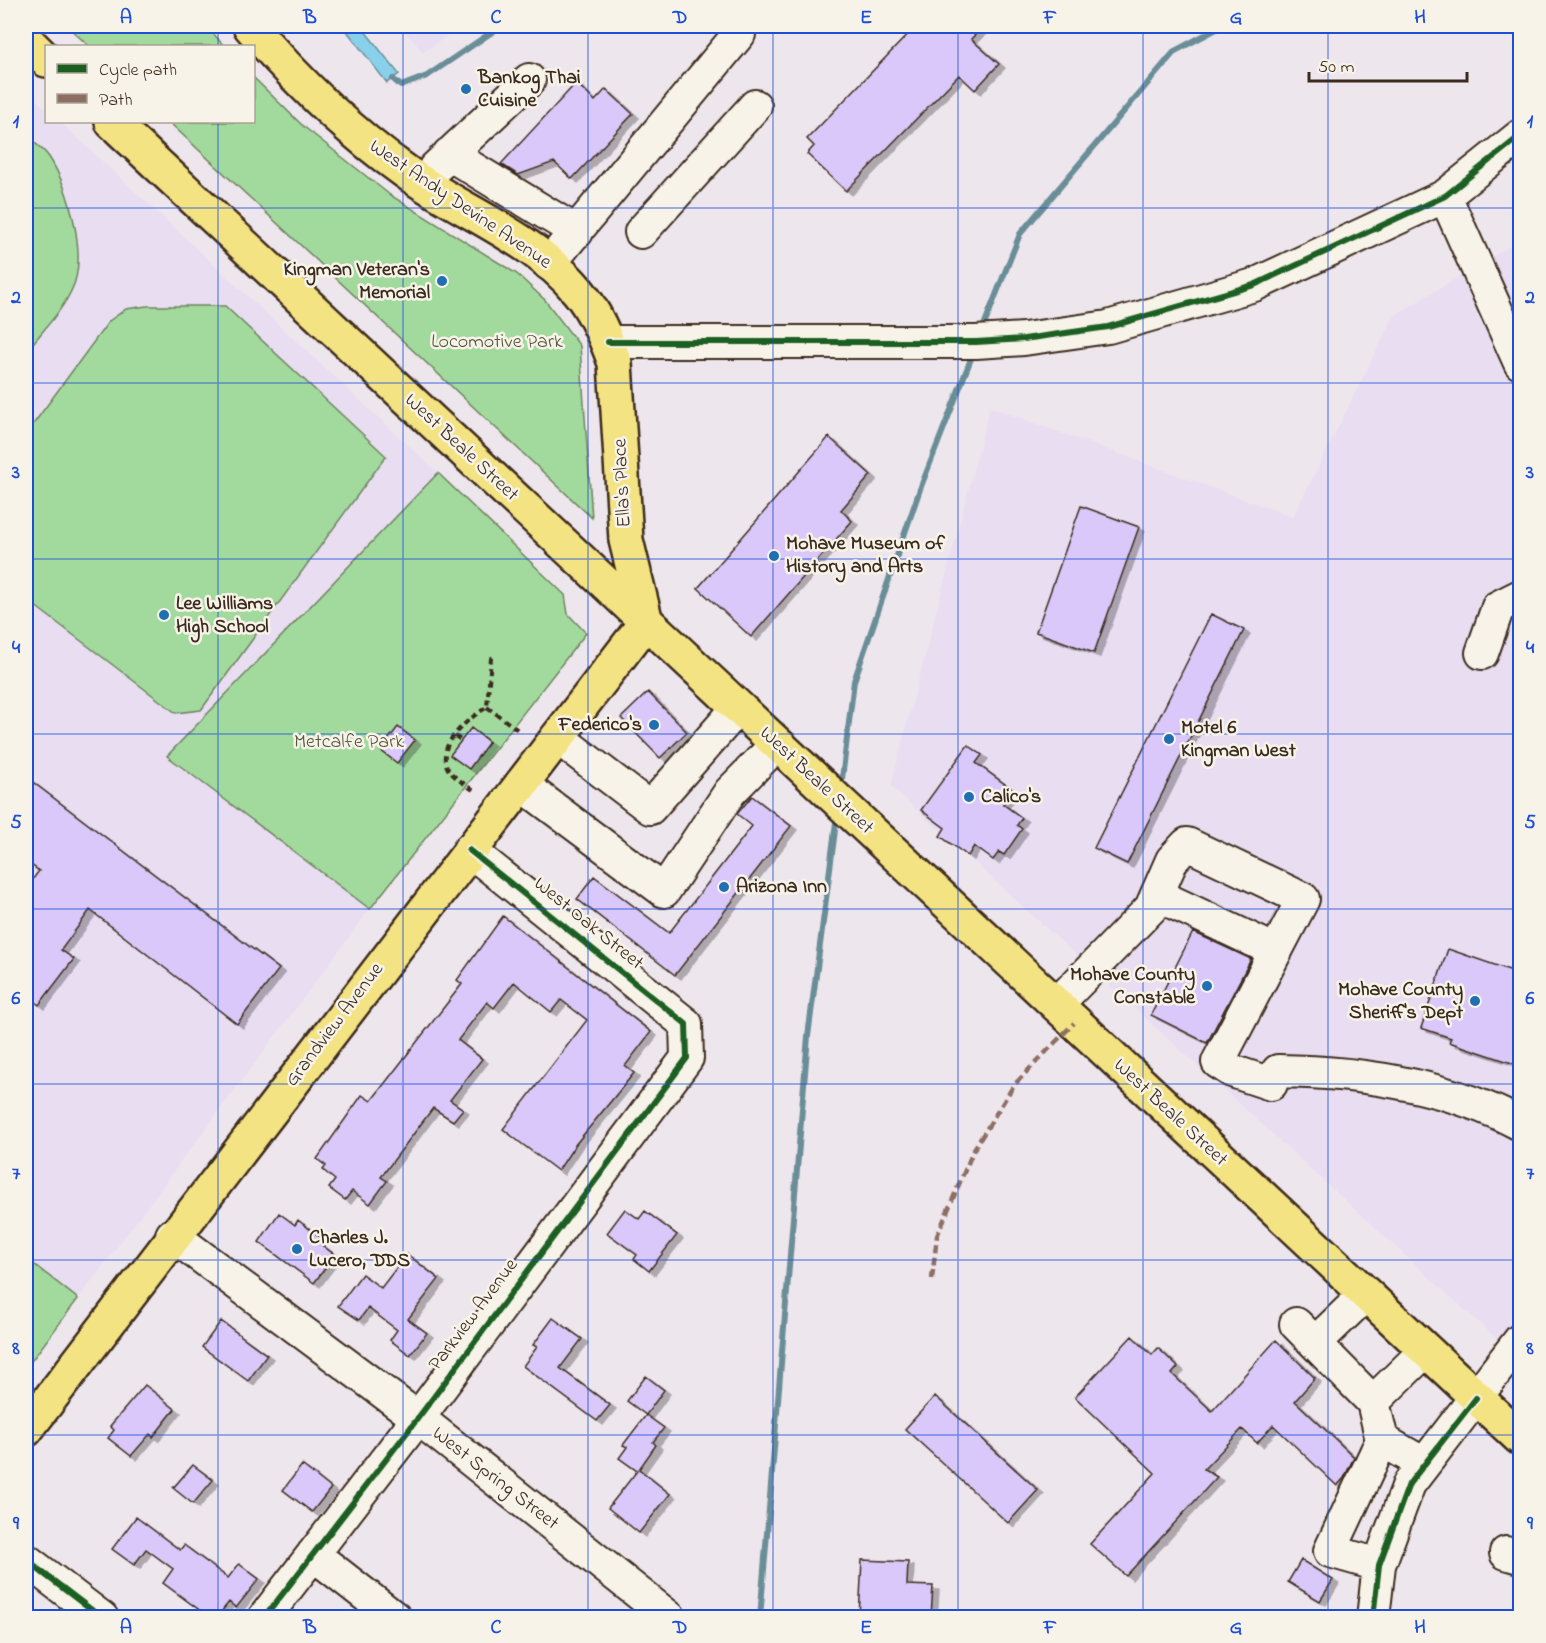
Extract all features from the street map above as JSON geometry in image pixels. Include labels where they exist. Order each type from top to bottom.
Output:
[{"type":"main road","name":"West Andy Devine Avenue","points":[[250,26],[278,59],[340,120],[423,183],[531,249],[549,264],[578,291],[608,342]]},
{"type":"main road","points":[[26,40],[45,59]]},
{"type":"main road","name":"West Beale Street","points":[[113,123],[1365,1295],[1521,1438]]},
{"type":"main road","name":"Ella's Place","points":[[608,342],[618,381],[626,540],[646,622]]},
{"type":"main road","name":"Grandview Avenue","points":[[26,1430],[172,1235],[646,622]]},
{"type":"street","points":[[549,264],[739,34]]},
{"type":"street","points":[[423,183],[448,154],[529,80]]},
{"type":"street","points":[[641,232],[755,106]]},
{"type":"street","points":[[608,342],[927,342],[1024,339],[1108,327],[1254,285],[1445,196],[1521,135]]},
{"type":"street","points":[[448,154],[577,232]]},
{"type":"street","points":[[1445,196],[1521,363]]},
{"type":"street","points":[[1482,653],[1498,607],[1521,596]]},
{"type":"street","points":[[557,737],[650,808],[738,708]]},
{"type":"street","points":[[521,784],[664,891],[730,792],[785,752]]},
{"type":"street","points":[[1056,1005],[1151,908],[1172,860],[1187,844],[1303,899],[1218,1062],[1232,1071],[1274,1077],[1345,1074],[1418,1087],[1521,1124]]},
{"type":"street","name":"West Oak Street","points":[[469,850],[686,1024]]},
{"type":"street","points":[[1157,895],[1276,951]]},
{"type":"street","name":"Parkview Avenue","points":[[264,1617],[418,1418],[687,1058],[686,1024]]},
{"type":"street","name":"West Spring Street","points":[[172,1235],[418,1418],[670,1617]]},
{"type":"street","points":[[1365,1295],[1306,1334],[1373,1402],[1382,1440],[1330,1551],[1379,1565]]},
{"type":"street","points":[[1372,1617],[1379,1565],[1409,1484],[1521,1340]]},
{"type":"street","points":[[1373,1402],[1425,1351]]},
{"type":"street","points":[[1382,1440],[1424,1464]]},
{"type":"street","points":[[313,1554],[395,1617]]},
{"type":"street","points":[[26,1560],[102,1617]]},
{"type":"path","points":[[487,655],[491,658],[487,707]]},
{"type":"path","points":[[487,707],[518,730]]},
{"type":"path","points":[[472,790],[448,769],[445,758],[446,749],[465,721],[487,707]]},
{"type":"path","points":[[455,736],[462,741]]},
{"type":"shaded area","points":[[400,26],[462,26],[423,52]]},
{"type":"shaded area","name":"Lee Williams High School","points":[[26,89],[45,108],[45,123],[61,123],[438,473],[168,756],[370,909],[78,1299],[26,1258]]},
{"type":"shaded area","points":[[1520,240],[1520,1360],[891,786],[990,407],[1293,517],[1394,316]]},
{"type":"green space","points":[[67,26],[207,26],[223,45],[88,45]]},
{"type":"green space","name":"Locomotive Park","points":[[255,79],[303,126],[390,195],[517,274],[545,300],[580,346],[592,518],[170,123],[255,123]]},
{"type":"green space","points":[[26,136],[47,154],[63,186],[74,222],[78,259],[76,275],[68,298],[26,352]]},
{"type":"green space","points":[[147,306],[225,306],[386,456],[201,710],[176,713],[26,599],[26,434],[109,321],[126,309]]},
{"type":"green space","name":"Metcalfe Park","points":[[438,473],[565,595],[568,614],[586,633],[370,909],[167,756]]},
{"type":"green space","points":[[26,1258],[78,1299],[26,1368]]},
{"type":"water","points":[[343,26],[361,26],[399,74],[387,83]]},
{"type":"building","points":[[916,26],[984,26],[971,39],[999,64],[975,90],[959,75],[846,191],[807,154],[814,146],[807,139]]},
{"type":"building","points":[[576,83],[595,101],[606,89],[633,114],[572,179],[554,162],[518,175],[501,164]]},
{"type":"building","name":"Mohave Museum of History and Arts","points":[[829,437],[871,475],[841,510],[852,521],[751,637],[698,588]]},
{"type":"building","points":[[1081,506],[1139,527],[1094,653],[1036,632]]},
{"type":"building","name":"Motel 6 Kingman West","points":[[1211,614],[1244,630],[1127,864],[1094,848]]},
{"type":"building","name":"Federico's","points":[[648,692],[687,732],[660,758],[621,718]]},
{"type":"building","points":[[398,727],[415,740],[397,763],[380,750]]},
{"type":"building","points":[[471,728],[489,742],[469,769],[450,755]]},
{"type":"building","name":"Calico's","points":[[968,745],[982,755],[976,763],[1013,790],[1003,804],[1022,818],[1017,825],[1022,829],[1004,855],[999,852],[993,860],[974,846],[968,856],[940,836],[945,828],[921,810]]},
{"type":"building","points":[[26,777],[279,969],[237,1024],[90,910],[61,950],[74,959],[39,1005],[26,995],[26,888],[39,871],[26,861]]},
{"type":"building","name":"Arizona Inn","points":[[752,796],[791,826],[675,975],[577,899],[594,876],[669,933],[752,826],[737,814]]},
{"type":"building","points":[[503,916],[651,1032],[625,1066],[634,1073],[575,1145],[558,1171],[522,1144],[503,1129],[587,1020],[561,1000],[551,1012],[514,982],[494,1008],[487,1002],[458,1040],[482,1059],[450,1100],[463,1109],[453,1121],[433,1108],[381,1177],[387,1181],[370,1204],[352,1191],[345,1200],[329,1188],[335,1180],[323,1170],[326,1166],[317,1159],[362,1095],[371,1101],[462,984],[457,980]]},
{"type":"building","name":"Mohave County Constable","points":[[1193,932],[1251,959],[1207,1043],[1151,1015]]},
{"type":"building","name":"Mohave County Sheriff's Dept","points":[[1448,949],[1521,974],[1521,1066],[1449,1042],[1451,1038],[1421,1028]]},
{"type":"building","points":[[625,1209],[639,1219],[645,1211],[677,1235],[649,1271],[634,1259],[637,1255],[607,1233]]},
{"type":"building","name":"Charles J. Lucero, DDS","points":[[279,1213],[295,1225],[298,1220],[321,1238],[318,1242],[335,1255],[314,1283],[259,1242]]},
{"type":"building","points":[[407,1254],[439,1279],[408,1319],[427,1333],[410,1355],[390,1340],[397,1330],[368,1308],[359,1320],[338,1306],[362,1274],[381,1288]]},
{"type":"building","points":[[553,1318],[582,1339],[560,1368],[610,1405],[597,1421],[523,1366],[537,1347],[533,1345]]},
{"type":"building","points":[[221,1321],[267,1355],[248,1381],[202,1347]]},
{"type":"building","points":[[1132,1336],[1152,1355],[1158,1348],[1178,1367],[1172,1374],[1212,1411],[1276,1340],[1315,1378],[1295,1401],[1354,1457],[1344,1478],[1337,1486],[1273,1425],[1257,1443],[1242,1429],[1204,1469],[1217,1477],[1126,1576],[1090,1544],[1155,1473],[1075,1397]]},
{"type":"building","points":[[646,1376],[664,1390],[646,1415],[627,1401]]},
{"type":"building","points":[[145,1385],[175,1409],[153,1437],[150,1434],[131,1456],[108,1438],[114,1430],[110,1426]]},
{"type":"building","points":[[935,1396],[1038,1490],[1008,1523],[905,1429]]},
{"type":"building","points":[[646,1415],[664,1428],[653,1442],[656,1445],[639,1469],[670,1494],[639,1533],[608,1508],[637,1471],[619,1458],[627,1447],[623,1445]]},
{"type":"building","points":[[193,1465],[213,1480],[193,1504],[173,1488]]},
{"type":"building","points":[[302,1465],[331,1488],[312,1512],[283,1490]]},
{"type":"building","points":[[136,1517],[180,1550],[184,1545],[228,1578],[239,1564],[259,1579],[236,1608],[229,1602],[217,1617],[209,1617],[163,1583],[173,1569],[146,1549],[134,1565],[112,1549]]},
{"type":"building","points":[[862,1560],[908,1562],[907,1585],[933,1586],[931,1617],[859,1617]]},
{"type":"building","points":[[1301,1560],[1333,1580],[1320,1601],[1288,1582]]},
{"type":"waterway","points":[[393,79],[401,86],[427,76],[501,26]]},
{"type":"waterway","points":[[981,333],[1020,234],[1175,51],[1222,26]]},
{"type":"waterway","points":[[841,787],[854,681],[920,489],[974,351]]},
{"type":"waterway","points":[[760,1618],[808,1036],[837,815]]},
{"type":"marked path","points":[[932,1279],[937,1236],[974,1149],[1014,1085],[1074,1023]]},
{"type":"cycle path","points":[[608,342],[976,342],[1024,339],[1108,327],[1254,285],[1445,196],[1520,136]]},
{"type":"cycle path","points":[[264,1618],[418,1418],[687,1058],[686,1024],[469,850]]},
{"type":"cycle path","points":[[1373,1618],[1379,1565],[1409,1484],[1476,1398]]},
{"type":"cycle path","points":[[26,1560],[102,1618]]},
{"type":"place","name":"Bankog Thai Cuisine","points":[[466,89]]},
{"type":"place","name":"Kingman Veteran's Memorial","points":[[442,281]]},
{"type":"place","name":"Mohave Museum of History and Arts","points":[[774,556]]},
{"type":"place","name":"Lee Williams High School","points":[[164,615]]},
{"type":"place","name":"Federico's","points":[[654,725]]},
{"type":"place","name":"Motel 6 Kingman West","points":[[1169,739]]},
{"type":"place","name":"Calico's","points":[[969,797]]},
{"type":"place","name":"Arizona Inn","points":[[724,887]]},
{"type":"place","name":"Mohave County Constable","points":[[1207,986]]},
{"type":"place","name":"Mohave County Sheriff's Dept","points":[[1475,1001]]},
{"type":"place","name":"Charles J. Lucero, DDS","points":[[297,1249]]}]
